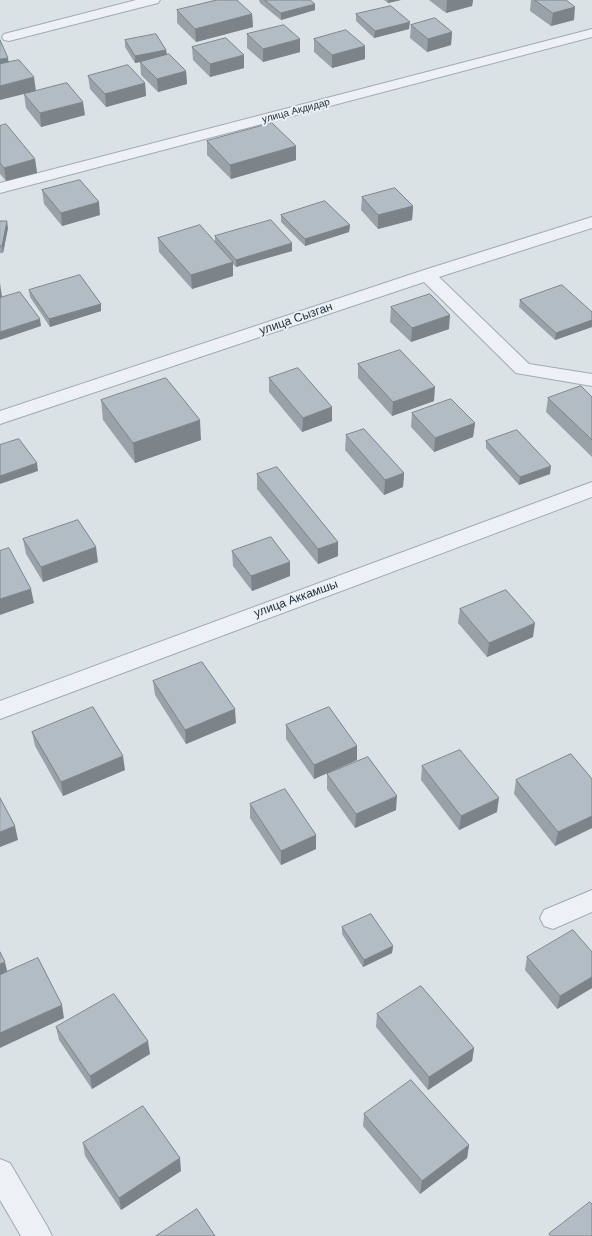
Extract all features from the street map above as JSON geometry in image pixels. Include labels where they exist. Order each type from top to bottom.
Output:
[{"type":"street","points":[[9,36],[153,0]]},
{"type":"street","name":"улица Акдидар","points":[[0,188],[592,33]]},
{"type":"street","name":"улица Сызган","points":[[0,418],[427,275],[592,222]]},
{"type":"street","points":[[427,275],[523,369],[592,380]]},
{"type":"street","name":"улица Аккамшы","points":[[0,710],[592,489]]},
{"type":"street","points":[[554,918],[592,901]]},
{"type":"street","points":[[0,1173],[37,1236]]},
{"type":"building","points":[[217,0],[237,0],[252,14],[195,29],[177,10]]},
{"type":"building","points":[[265,0],[310,0],[315,4],[281,13]]},
{"type":"building","points":[[535,0],[566,0],[575,7],[553,13]]},
{"type":"building","points":[[391,6],[410,22],[375,31],[356,14]]},
{"type":"building","points":[[435,18],[452,32],[428,39],[411,25]]},
{"type":"building","points":[[284,25],[300,39],[263,49],[247,34]]},
{"type":"building","points":[[346,30],[365,46],[332,55],[314,39]]},
{"type":"building","points":[[156,34],[166,50],[135,56],[125,40]]},
{"type":"building","points":[[226,38],[244,55],[210,64],[192,47]]},
{"type":"building","points":[[0,40],[8,58],[0,59]]},
{"type":"building","points":[[169,54],[186,71],[157,79],[140,62]]},
{"type":"building","points":[[19,60],[34,77],[0,86],[0,64]]},
{"type":"building","points":[[128,65],[145,83],[105,94],[88,76]]},
{"type":"building","points":[[67,83],[83,102],[40,113],[24,94]]},
{"type":"building","points":[[272,123],[296,146],[230,165],[207,141]]},
{"type":"building","points":[[6,124],[35,159],[4,168],[0,163],[0,126]]},
{"type":"building","points":[[80,180],[99,202],[61,213],[42,190]]},
{"type":"building","points":[[395,188],[413,206],[378,215],[362,197]]},
{"type":"building","points":[[325,201],[350,225],[305,239],[281,215]]},
{"type":"building","points":[[271,220],[292,243],[236,260],[215,236]]},
{"type":"building","points":[[0,221],[7,221],[2,246],[0,246]]},
{"type":"building","points":[[200,225],[233,262],[191,275],[158,238]]},
{"type":"building","points":[[80,275],[101,304],[49,319],[29,290]]},
{"type":"building","points":[[562,285],[592,312],[592,320],[556,333],[520,300]]},
{"type":"building","points":[[20,292],[40,319],[0,332],[0,298]]},
{"type":"building","points":[[430,294],[450,315],[412,328],[391,307]]},
{"type":"building","points":[[400,350],[435,387],[393,402],[358,364]]},
{"type":"building","points":[[298,368],[332,407],[303,418],[269,378]]},
{"type":"building","points":[[166,378],[200,420],[133,443],[101,400]]},
{"type":"building","points":[[581,386],[592,397],[592,440],[548,398]]},
{"type":"building","points":[[451,399],[475,423],[435,438],[412,413]]},
{"type":"building","points":[[364,429],[404,473],[385,480],[346,435]]},
{"type":"building","points":[[517,430],[551,466],[520,477],[486,441]]},
{"type":"building","points":[[19,439],[37,463],[0,476],[0,445]]},
{"type":"building","points":[[277,467],[338,542],[318,549],[257,474]]},
{"type":"building","points":[[78,520],[96,547],[41,567],[23,539]]},
{"type":"building","points":[[271,537],[290,562],[251,576],[232,551]]},
{"type":"building","points":[[9,548],[31,589],[0,599],[0,551]]},
{"type":"building","points":[[506,590],[535,623],[489,643],[460,609]]},
{"type":"building","points":[[202,662],[235,709],[185,730],[153,681]]},
{"type":"building","points":[[93,707],[123,756],[61,782],[32,732]]},
{"type":"building","points":[[329,707],[357,746],[314,765],[286,725]]},
{"type":"building","points":[[460,750],[499,798],[461,816],[422,766]]},
{"type":"building","points":[[571,754],[592,779],[592,816],[558,832],[516,780]]},
{"type":"building","points":[[368,757],[397,796],[356,814],[327,774]]},
{"type":"building","points":[[285,789],[316,835],[281,851],[250,804]]},
{"type":"building","points":[[0,798],[15,826],[0,832]]},
{"type":"building","points":[[371,914],[393,946],[364,960],[342,927]]},
{"type":"building","points":[[573,930],[592,952],[592,977],[560,996],[527,957]]},
{"type":"building","points":[[0,952],[5,962],[0,964]]},
{"type":"building","points":[[38,958],[62,1005],[0,1033],[0,975]]},
{"type":"building","points":[[421,986],[474,1048],[429,1077],[377,1014]]},
{"type":"building","points":[[114,994],[148,1041],[90,1076],[56,1027]]},
{"type":"building","points":[[411,1080],[469,1145],[422,1181],[364,1114]]},
{"type":"building","points":[[143,1106],[180,1158],[119,1198],[83,1143]]},
{"type":"building","points":[[590,1202],[592,1204],[592,1236],[551,1236],[549,1234]]},
{"type":"building","points":[[197,1209],[215,1236],[156,1236]]}]
